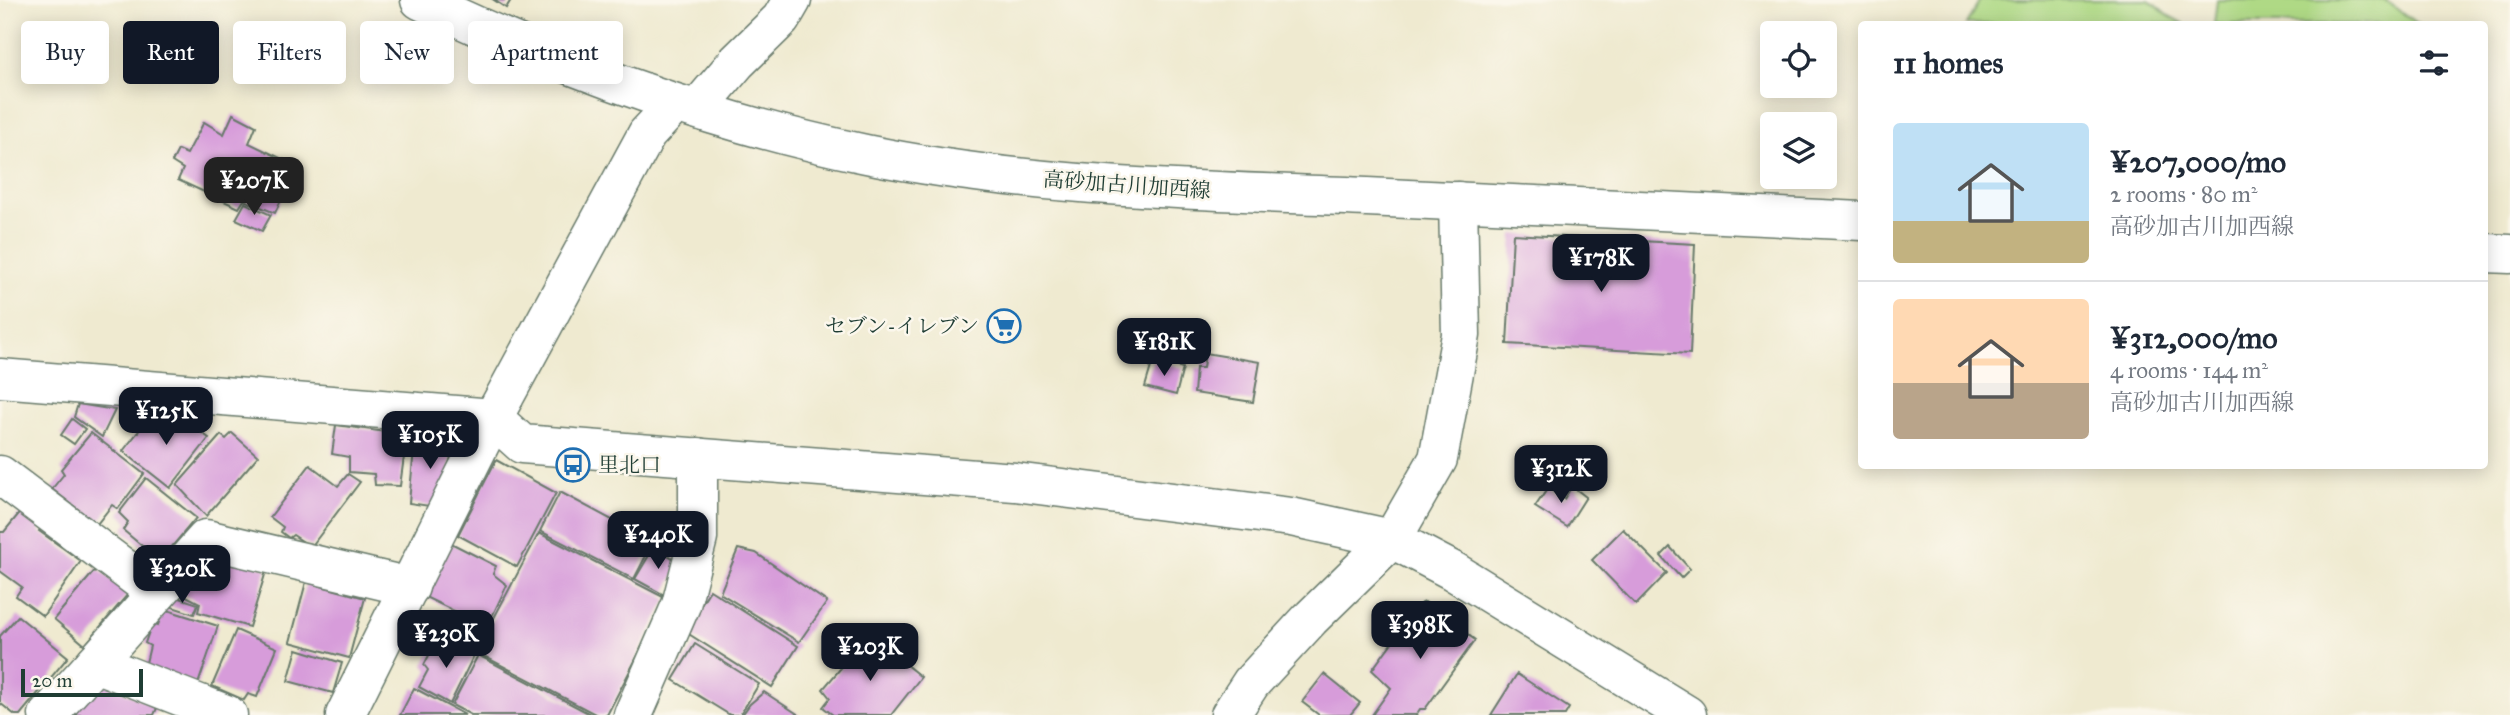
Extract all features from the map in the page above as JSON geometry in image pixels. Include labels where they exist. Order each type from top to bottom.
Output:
[{"type":"street","name":"高砂加古川加西線","points":[[420,0],[549,58],[686,107],[868,155],[1005,176],[1133,188],[1858,221]]},
{"type":"street","points":[[345,715],[493,418],[647,134],[686,107],[737,62],[781,19],[792,0]]},
{"type":"street","points":[[1230,715],[1251,683],[1310,619],[1392,539],[1438,459],[1461,335],[1458,201]]},
{"type":"street","points":[[2488,253],[2510,254]]},
{"type":"street","points":[[0,378],[493,418],[522,444],[1015,482],[1291,517],[1392,539],[1453,571],[1687,715]]},
{"type":"street","points":[[633,715],[681,605],[698,538],[698,457]]},
{"type":"street","points":[[0,475],[157,593]]},
{"type":"street","points":[[48,715],[206,539],[410,587]]},
{"type":"street","points":[[95,663],[228,715]]},
{"type":"green space","points":[[1980,0],[2149,0],[2178,21],[1968,21]]},
{"type":"green space","points":[[2217,0],[2384,0],[2414,21],[2214,21]]},
{"type":"building","points":[[494,0],[511,0],[506,8]]},
{"type":"building","points":[[233,114],[256,126],[249,143],[297,166],[275,213],[244,200],[239,208],[178,180],[183,169],[172,162],[178,150],[187,154],[204,122],[224,134]]},
{"type":"building","points":[[245,203],[271,215],[262,231],[236,219]]},
{"type":"building","points":[[1513,234],[1695,244],[1690,354],[1507,344]]},
{"type":"building","points":[[1205,353],[1260,362],[1253,402],[1194,393],[1196,368],[1203,368]]},
{"type":"building","points":[[1153,360],[1183,368],[1176,395],[1145,387]]},
{"type":"building","points":[[78,404],[115,410],[102,437],[74,417]]},
{"type":"building","points":[[170,411],[209,438],[170,488],[123,451],[153,413],[162,420]]},
{"type":"building","points":[[72,419],[85,429],[74,444],[61,435]]},
{"type":"building","points":[[336,425],[407,435],[400,486],[375,485],[374,474],[349,472],[349,457],[332,454]]},
{"type":"building","points":[[91,433],[144,474],[118,509],[112,505],[97,524],[52,489],[64,474],[61,469]]},
{"type":"building","points":[[232,433],[258,456],[206,516],[177,485],[221,435],[226,439]]},
{"type":"building","points":[[415,438],[452,441],[448,489],[436,507],[409,503]]},
{"type":"building","points":[[496,460],[556,493],[517,567],[458,535]]},
{"type":"building","points":[[310,465],[338,486],[348,474],[360,482],[311,547],[293,535],[289,538],[281,532],[283,527],[270,517]]},
{"type":"building","points":[[146,478],[196,518],[160,561],[123,530],[128,522],[119,513]]},
{"type":"building","points":[[1572,486],[1586,497],[1567,527],[1535,507],[1548,488],[1564,499]]},
{"type":"building","points":[[560,492],[653,542],[634,579],[540,531]]},
{"type":"building","points":[[22,510],[42,526],[39,531],[81,561],[43,616],[16,596],[22,587],[0,571],[0,532],[4,532]]},
{"type":"building","points":[[1623,529],[1667,573],[1636,605],[1592,560]]},
{"type":"building","points":[[539,533],[667,599],[607,715],[597,715],[476,652]]},
{"type":"building","points":[[449,542],[496,566],[493,574],[507,585],[487,627],[421,595]]},
{"type":"building","points":[[654,547],[681,563],[664,595],[635,579]]},
{"type":"building","points":[[1670,547],[1690,569],[1681,578],[1661,556]]},
{"type":"building","points":[[738,549],[756,553],[827,602],[799,642],[720,593]]},
{"type":"building","points":[[220,557],[267,568],[249,627],[198,612],[200,603],[184,595],[188,580],[200,583],[206,571],[214,573]]},
{"type":"building","points":[[97,568],[128,594],[85,645],[54,619]]},
{"type":"building","points":[[306,582],[365,598],[349,658],[290,642]]},
{"type":"building","points":[[710,590],[798,646],[772,687],[684,631]]},
{"type":"building","points":[[171,595],[198,604],[194,614],[166,605]]},
{"type":"building","points":[[1425,602],[1475,640],[1425,709],[1420,709],[1416,715],[1372,715],[1391,688],[1372,670],[1420,604]]},
{"type":"building","points":[[164,609],[218,626],[198,684],[145,667],[150,646],[145,643],[152,623],[158,625]]},
{"type":"building","points":[[18,616],[68,657],[20,715],[15,715],[0,703],[0,636]]},
{"type":"building","points":[[236,630],[277,648],[257,697],[248,694],[244,700],[212,686]]},
{"type":"building","points":[[869,635],[921,677],[891,715],[833,715],[823,707],[830,698],[823,689]]},
{"type":"building","points":[[439,636],[474,655],[450,704],[419,687],[428,670],[424,665]]},
{"type":"building","points":[[695,644],[759,684],[740,715],[730,715],[673,680]]},
{"type":"building","points":[[297,649],[342,663],[333,693],[288,681]]},
{"type":"building","points":[[478,655],[592,715],[471,715],[452,705]]},
{"type":"building","points":[[1324,674],[1360,703],[1350,715],[1319,715],[1302,702]]},
{"type":"building","points":[[1517,674],[1569,708],[1565,715],[1491,715]]},
{"type":"building","points":[[91,676],[157,708],[154,715],[70,715]]},
{"type":"building","points":[[414,688],[465,715],[400,715]]},
{"type":"building","points":[[764,692],[799,715],[742,715]]},
{"type":"place","name":"セブン-イレブン","points":[[1004,326]]},
{"type":"place","name":"里北口","points":[[573,465]]}]
